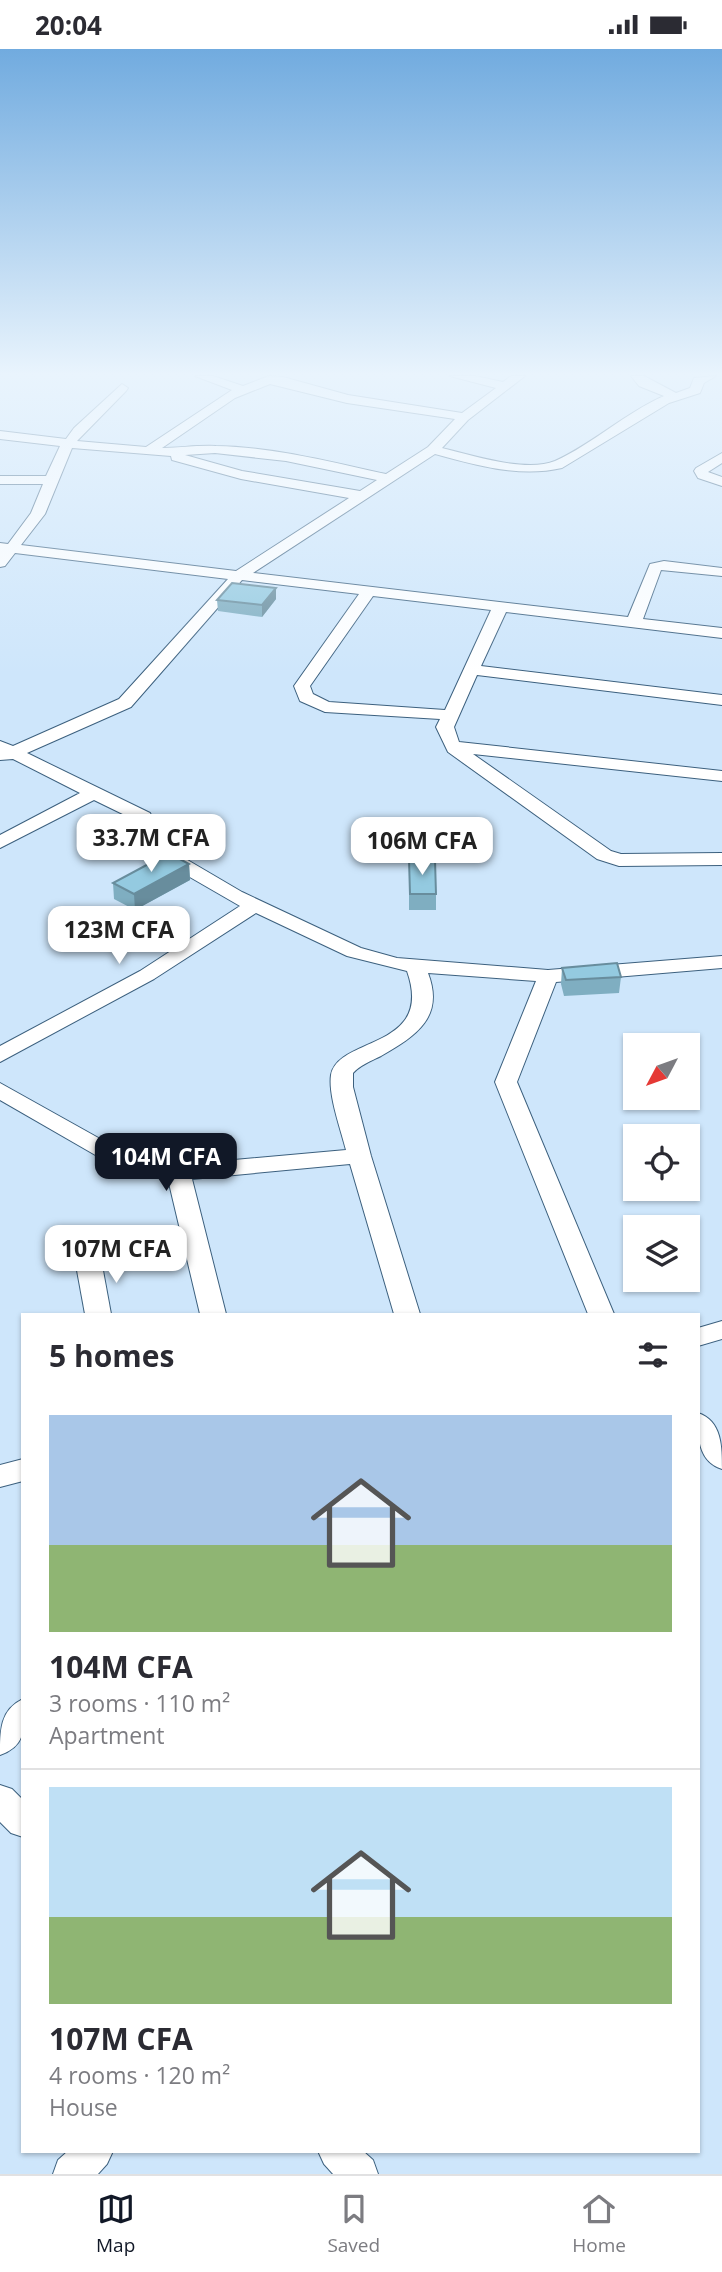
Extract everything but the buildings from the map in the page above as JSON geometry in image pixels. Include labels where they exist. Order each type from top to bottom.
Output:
[{"type":"street","points":[[0,563],[6,547],[38,513],[52,475]]},
{"type":"street","points":[[242,475],[362,496]]},
{"type":"street","points":[[373,475],[390,479]]},
{"type":"street","points":[[4,752],[125,703],[238,576],[396,475]]},
{"type":"street","points":[[0,480],[50,480]]},
{"type":"street","points":[[6,547],[368,593],[722,633]]},
{"type":"street","points":[[634,624],[654,567],[664,565],[722,572]]},
{"type":"street","points":[[368,593],[302,686],[306,697],[325,707],[450,715]]},
{"type":"street","points":[[499,608],[445,727],[452,746],[604,855],[631,860],[722,859]]},
{"type":"street","points":[[472,670],[722,700]]},
{"type":"street","points":[[452,746],[722,776]]},
{"type":"street","points":[[4,752],[143,817],[145,822],[137,836],[143,842],[255,905],[354,952],[416,968],[548,976],[722,962]]},
{"type":"street","points":[[0,842],[94,793]]},
{"type":"street","points":[[0,1055],[147,975],[255,905]]},
{"type":"street","points":[[407,1313],[359,1156],[342,1087],[342,1073],[348,1065],[409,1029],[420,1019],[425,996],[416,968]]},
{"type":"street","points":[[548,976],[506,1082],[601,1313]]},
{"type":"street","points":[[0,1090],[112,1155],[134,1164],[178,1173],[359,1156]]},
{"type":"street","points":[[178,1173],[213,1313]]},
{"type":"street","points":[[89,1265],[98,1313]]},
{"type":"street","points":[[700,1336],[722,1330]]},
{"type":"street","points":[[700,1426],[722,1458]]},
{"type":"street","points":[[0,1476],[21,1471]]},
{"type":"street","points":[[0,1741],[21,1715]]},
{"type":"street","points":[[0,1800],[21,1820]]},
{"type":"street","points":[[72,2174],[92,2153]]},
{"type":"street","points":[[339,2153],[359,2174]]}]
